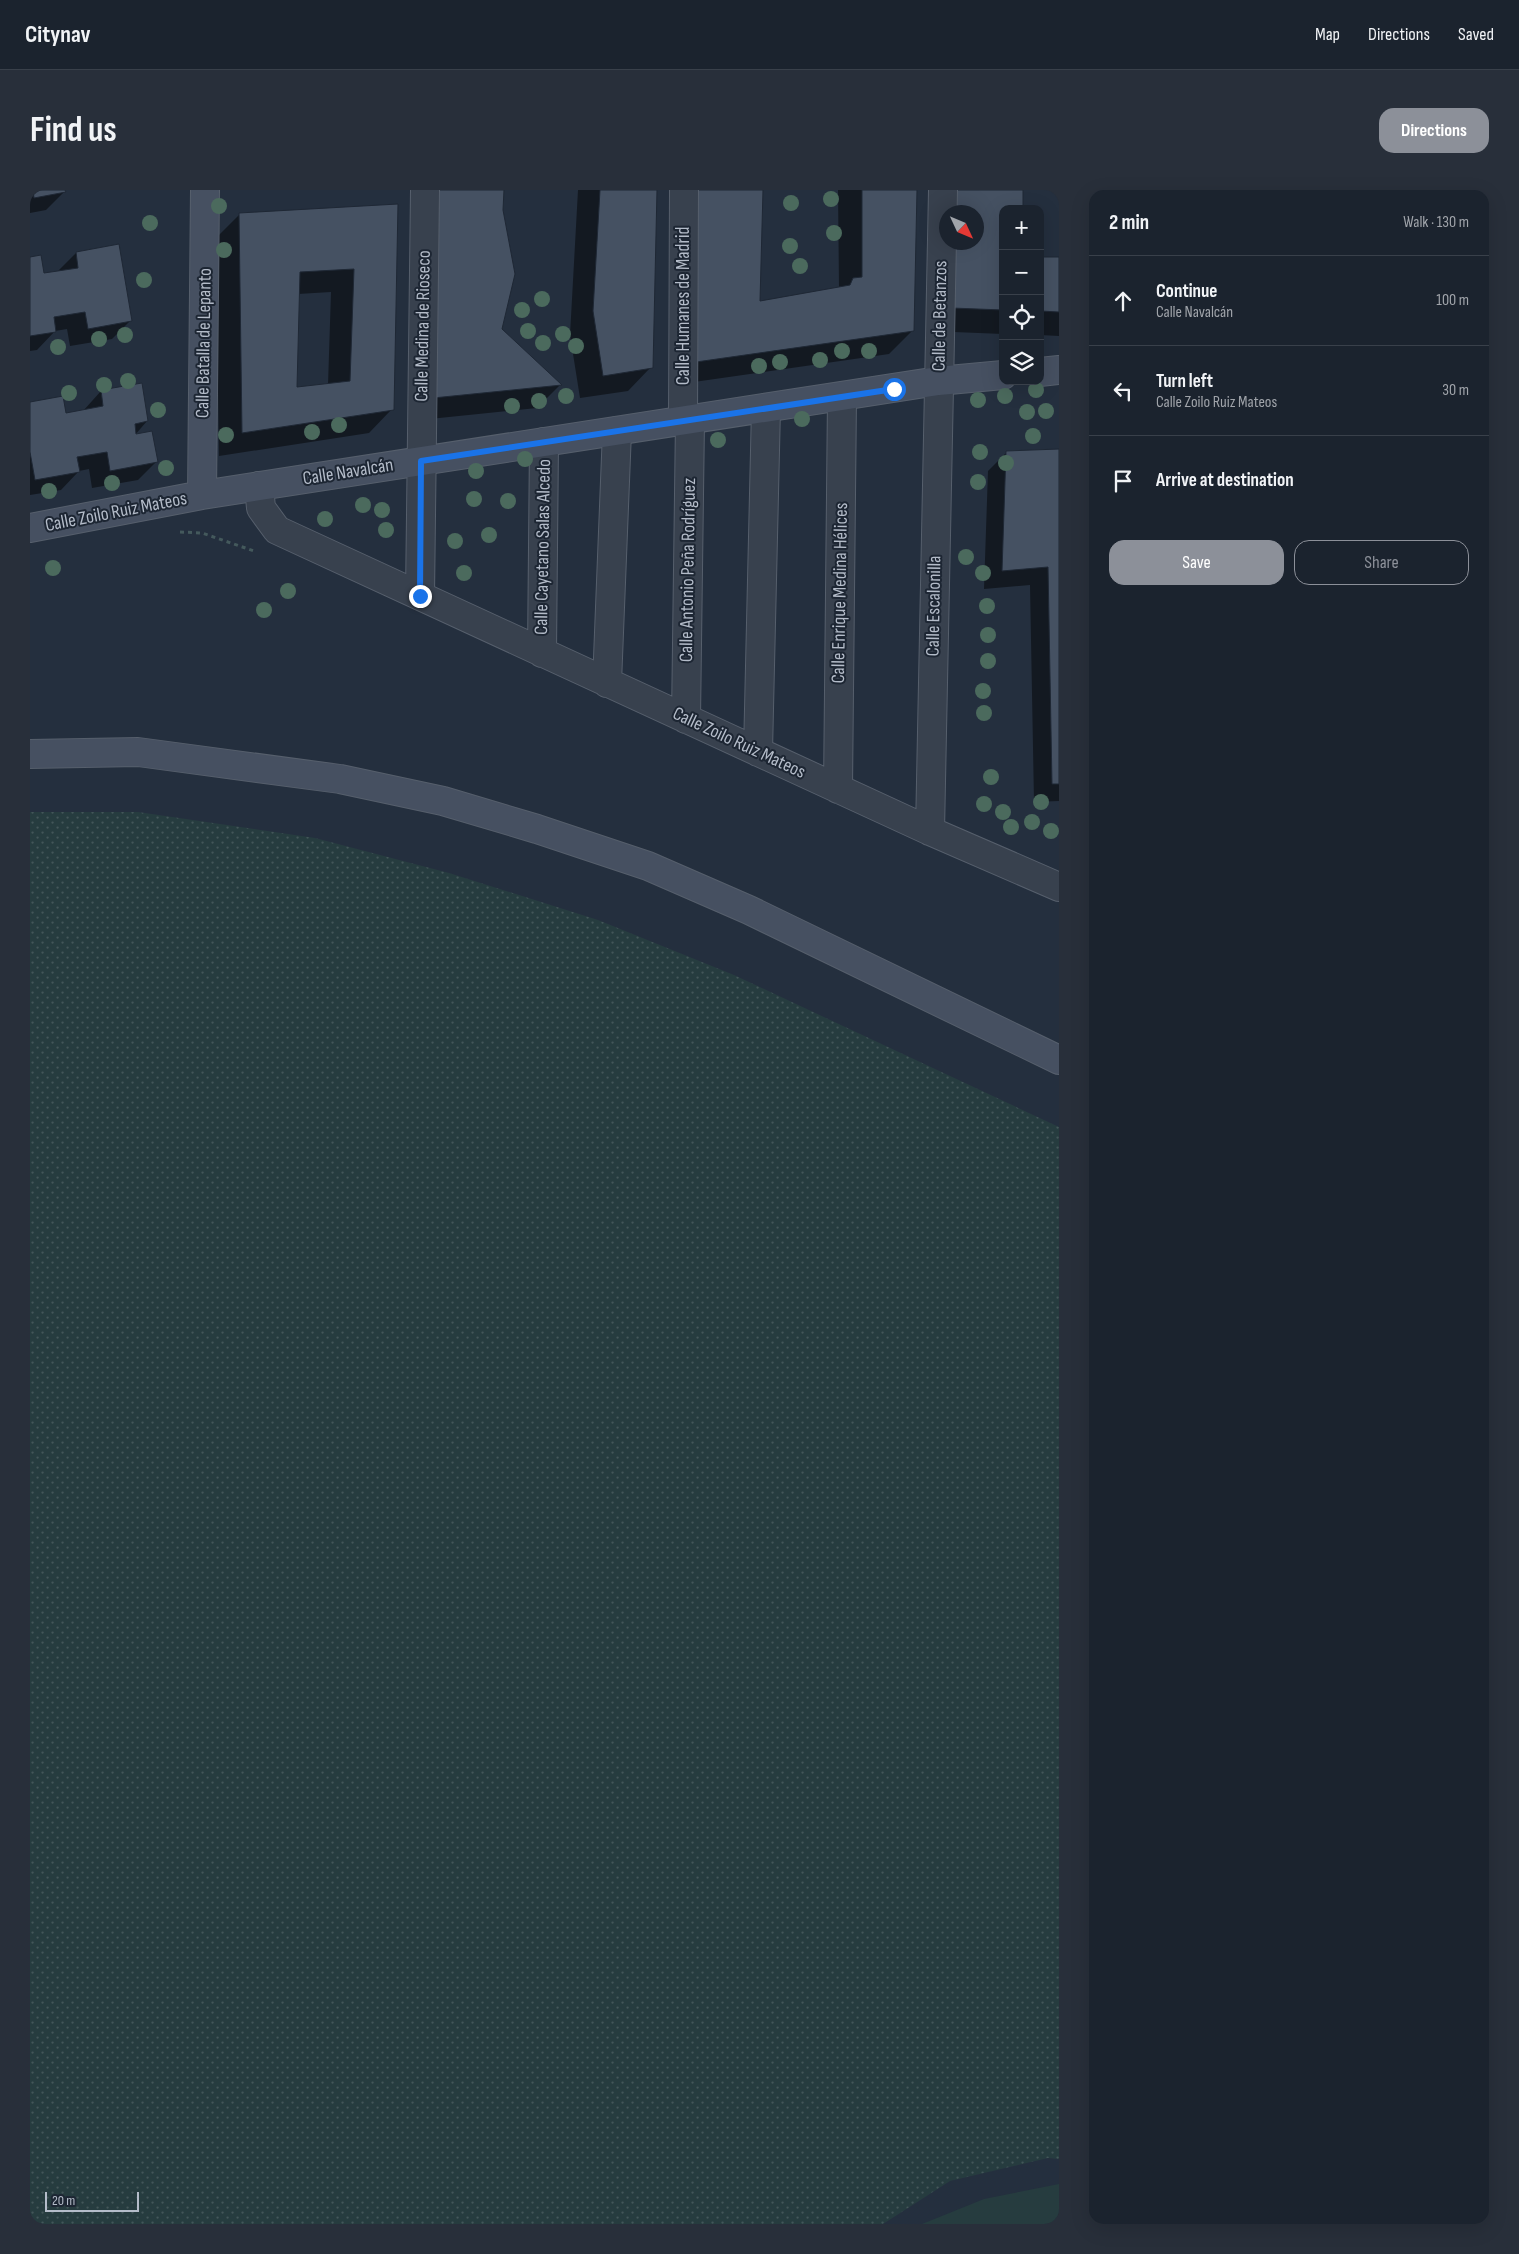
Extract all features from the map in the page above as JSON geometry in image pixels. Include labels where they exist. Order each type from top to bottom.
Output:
[{"type":"street","name":"Calle Batalla de Lepanto","points":[[202,495],[205,190]]},
{"type":"street","name":"Calle Medina de Rioseco","points":[[421,461],[425,190]]},
{"type":"street","name":"Calle Humanes de Madrid","points":[[684,190],[686,421]]},
{"type":"street","name":"Calle de Betanzos","points":[[938,381],[943,190]]},
{"type":"street","points":[[1044,372],[1059,370]]},
{"type":"street","name":"Calle Navalcán","points":[[202,495],[938,381],[999,375]]},
{"type":"street","name":"Calle Escalonilla","points":[[930,832],[938,381]]},
{"type":"street","name":"Calle Enrique Medina Hélices","points":[[838,789],[842,397]]},
{"type":"street","points":[[758,752],[766,408]]},
{"type":"street","name":"Calle Antonio Peña Rodríguez","points":[[686,421],[686,719]]},
{"type":"street","points":[[607,683],[617,431]]},
{"type":"street","name":"Calle Cayetano Salas Alcedo","points":[[542,653],[544,442]]},
{"type":"street","points":[[420,596],[421,461]]},
{"type":"street","name":"Calle Zoilo Ruiz Mateos","points":[[259,486],[261,508],[277,530],[930,832],[1059,887]]},
{"type":"street","name":"Calle Zoilo Ruiz Mateos","points":[[30,528],[202,495]]},
{"type":"street","points":[[30,754],[138,752],[330,777],[443,801],[518,823],[648,866],[749,910],[1059,1060]]},
{"type":"green space","points":[[30,812],[138,812],[315,838],[449,873],[598,920],[734,975],[1059,1127],[1059,2159],[1048,2158],[950,2181],[883,2224],[30,2224]]},
{"type":"green space","points":[[1059,2184],[1059,2224],[922,2224],[984,2199]]},
{"type":"building","points":[[33,190],[65,190],[66,192],[34,198]]},
{"type":"building","points":[[439,190],[504,190],[503,210],[515,274],[502,329],[562,385],[433,398]]},
{"type":"building","points":[[600,190],[657,190],[653,368],[603,376],[593,311]]},
{"type":"building","points":[[697,190],[763,190],[760,301],[850,285],[853,278],[862,277],[862,190],[917,190],[914,331],[696,362]]},
{"type":"building","points":[[954,190],[1023,190],[1023,205],[999,205],[999,310],[952,308],[953,250],[984,250],[984,205],[954,205]]},
{"type":"building","points":[[398,204],[394,410],[242,433],[239,213]],"holes":[[[354,269],[350,381],[297,387],[300,272]]]},
{"type":"building","points":[[119,244],[132,321],[88,329],[85,312],[54,317],[56,332],[30,336],[30,257],[41,255],[44,273],[78,268],[76,252]]},
{"type":"building","points":[[1044,257],[1059,257],[1059,312],[1044,311]]},
{"type":"building","points":[[142,383],[148,421],[135,424],[136,434],[152,431],[158,462],[110,471],[107,452],[77,457],[80,472],[35,480],[30,452],[30,402],[63,396],[66,413],[103,406],[101,390]]},
{"type":"building","points":[[1059,449],[1059,784],[1052,784],[1048,567],[1002,571],[1006,451]]},
{"type":"route","points":[[420,596],[421,461],[894,389]]}]
